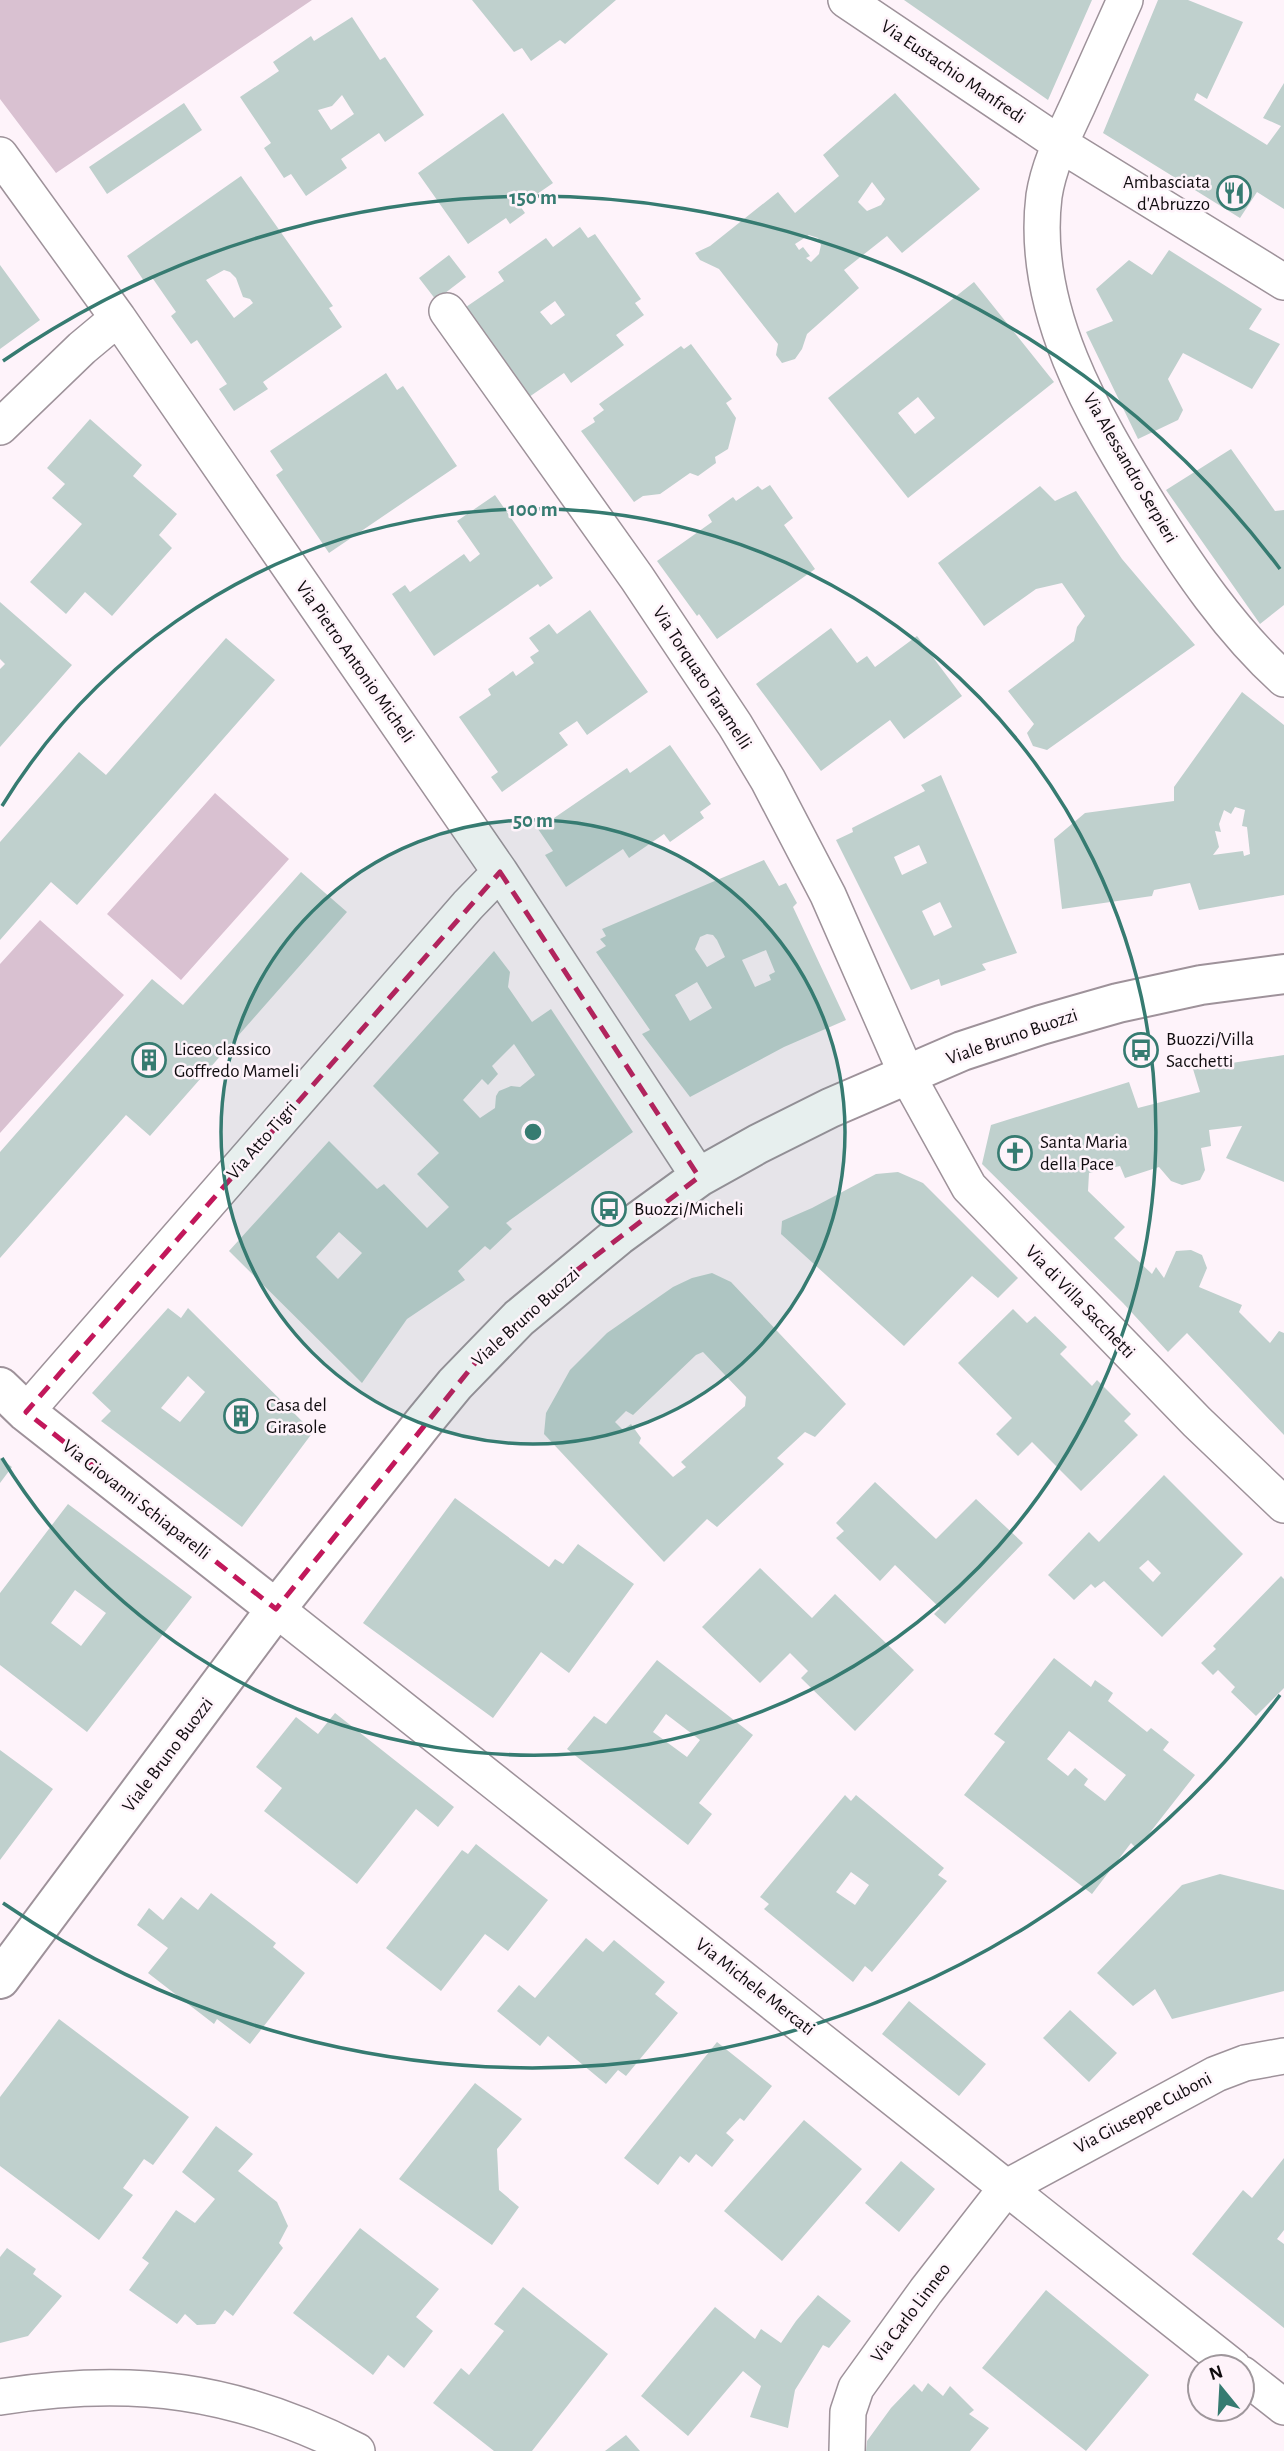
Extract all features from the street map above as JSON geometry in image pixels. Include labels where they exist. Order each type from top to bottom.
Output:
[{"type":"street","name":"Via Eustachio Manfredi","points":[[846,0],[1060,144],[1284,282]]},
{"type":"street","name":"Via Alessandro Serpieri","points":[[1125,0],[1060,144],[1047,182],[1043,229],[1050,292],[1070,359],[1107,437],[1166,533],[1213,600],[1284,678]]},
{"type":"street","name":"Via Pietro Antonio Micheli","points":[[0,155],[118,318],[500,872],[699,1177]]},
{"type":"street","name":"Via Torquato Taramelli","points":[[447,312],[637,578],[761,769],[828,895],[907,1075]]},
{"type":"street","points":[[0,426],[82,348],[118,318]]},
{"type":"street","name":"Via Atto Tigri","points":[[13,1399],[500,872]]},
{"type":"street","name":"Viale Bruno Buozzi","points":[[0,1979],[276,1609],[423,1423],[480,1357],[519,1318],[618,1236],[699,1177],[830,1108],[985,1043],[1118,1003],[1211,983],[1284,974]]},
{"type":"street","name":"Via di Villa Sacchetti","points":[[907,1075],[969,1187],[1198,1422],[1284,1505]]},
{"type":"street","name":"Via Giovanni Schiaparelli","points":[[13,1399],[276,1609]]},
{"type":"street","name":"Via Michele Mercati","points":[[276,1609],[1215,2353]]},
{"type":"street","name":"Via Giuseppe Cuboni","points":[[1007,2187],[1216,2074],[1245,2063],[1284,2056]]},
{"type":"street","name":"Via Carlo Linneo","points":[[847,2451],[848,2412],[856,2388],[926,2291],[1007,2187]]},
{"type":"street","points":[[1256,2385],[1284,2407]]},
{"type":"street","points":[[0,2397],[103,2387],[179,2391],[269,2413],[357,2451]]},
{"type":"highlighted area","points":[[500,872],[699,1177],[560,1283],[480,1357],[276,1609],[26,1412]]},
{"type":"shaded area","points":[[0,0],[312,0],[56,173],[0,99]]},
{"type":"shaded area","points":[[215,793],[289,859],[181,980],[107,914]]},
{"type":"shaded area","points":[[40,920],[124,995],[0,1133],[0,964]]},
{"type":"building","points":[[472,0],[616,0],[565,44],[560,40],[531,61],[522,48],[514,52]]},
{"type":"building","points":[[904,0],[1092,0],[1048,100]]},
{"type":"building","points":[[1158,0],[1188,0],[1243,22],[1207,99],[1197,93],[1194,100],[1267,145],[1281,126],[1263,118],[1284,83],[1284,209],[1257,192],[1240,218],[1103,133]]},
{"type":"building","points":[[352,17],[380,60],[385,57],[424,115],[385,142],[379,133],[341,159],[347,168],[306,196],[291,174],[284,178],[264,148],[271,143],[240,97],[279,71],[273,62],[311,36],[314,41]],"holes":[[[342,95],[354,114],[331,130],[318,110],[332,106]]]},
{"type":"building","points":[[895,93],[980,189],[902,253],[887,236],[844,270],[859,288],[807,334],[795,359],[782,363],[776,355],[778,344],[719,269],[700,260],[695,253],[710,246],[778,192],[795,213],[839,176],[823,155]],"holes":[[[872,182],[885,199],[881,205],[867,211],[858,202]],[[809,235],[818,238],[821,245],[819,254],[811,262],[806,258],[810,256],[803,247],[799,250],[795,244]]]},
{"type":"building","points":[[184,103],[202,130],[107,194],[89,167]]},
{"type":"building","points":[[503,113],[553,183],[520,206],[525,213],[510,224],[506,218],[468,244],[418,173]]},
{"type":"building","points":[[241,176],[333,306],[329,308],[342,327],[263,382],[268,389],[234,411],[219,389],[227,384],[197,340],[191,344],[171,316],[176,312],[151,276],[144,281],[127,256]],"holes":[[[224,270],[236,278],[243,297],[253,303],[234,318],[206,280]]]},
{"type":"building","points":[[580,227],[588,238],[595,234],[641,299],[635,303],[644,315],[616,335],[624,345],[571,383],[564,373],[529,397],[466,307],[504,281],[498,272],[546,238],[553,247]],"holes":[[[555,301],[565,315],[551,325],[540,312]]]},
{"type":"building","points":[[1169,250],[1262,309],[1249,329],[1280,344],[1252,389],[1183,353],[1168,379],[1183,410],[1178,420],[1138,439],[1086,332],[1113,321],[1096,289],[1129,260],[1152,275]]},
{"type":"building","points":[[449,255],[466,277],[436,300],[419,278]]},
{"type":"building","points":[[0,265],[40,320],[0,349]]},
{"type":"building","points":[[974,282],[1054,382],[908,498],[828,398]],"holes":[[[918,397],[935,418],[915,434],[898,413]]]},
{"type":"building","points":[[691,344],[732,399],[726,403],[736,418],[728,449],[715,457],[716,463],[698,476],[690,473],[660,494],[643,496],[634,502],[581,431],[595,422],[593,418],[604,410],[599,404],[681,346],[684,349]]},
{"type":"building","points":[[386,373],[397,390],[403,386],[457,466],[329,553],[276,475],[283,470],[270,451]]},
{"type":"building","points":[[90,419],[142,465],[133,476],[177,514],[159,535],[172,548],[112,616],[85,592],[66,614],[30,582],[82,524],[52,498],[65,484],[47,468]]},
{"type":"building","points":[[1231,449],[1275,511],[1284,510],[1284,605],[1260,624],[1166,490]]},
{"type":"building","points":[[770,485],[793,518],[784,525],[815,569],[717,639],[657,561],[712,522],[708,515],[733,497],[736,501],[758,486],[762,490]]},
{"type":"building","points":[[1040,486],[1055,501],[1076,491],[1122,559],[1195,645],[1047,750],[1033,746],[1027,733],[1034,724],[1008,691],[1074,641],[1077,627],[1085,616],[1062,583],[1036,589],[984,626],[938,563]]},
{"type":"building","points":[[495,495],[553,578],[540,587],[538,584],[434,656],[392,594],[405,585],[410,592],[464,554],[470,562],[480,554],[457,521]]},
{"type":"building","points":[[0,602],[72,665],[0,747],[0,669],[5,664],[0,659]]},
{"type":"building","points":[[590,610],[648,692],[587,735],[577,721],[559,733],[568,745],[502,792],[491,777],[498,772],[459,717],[491,695],[488,689],[513,671],[516,676],[534,663],[530,657],[539,651],[529,638],[549,624],[557,634]]},
{"type":"building","points":[[831,628],[857,663],[867,656],[875,667],[917,636],[962,696],[904,739],[890,720],[821,771],[756,684]]},
{"type":"building","points":[[226,638],[275,680],[77,905],[51,882],[0,940],[0,842],[79,752],[106,775]]},
{"type":"building","points":[[1242,692],[1284,725],[1284,895],[1199,910],[1190,883],[1154,890],[1152,896],[1062,909],[1054,839],[1085,813],[1174,801],[1174,787]],"holes":[[[1235,807],[1245,810],[1242,826],[1247,827],[1250,854],[1244,856],[1243,851],[1213,855],[1219,847],[1215,831],[1221,832],[1219,824],[1224,810],[1231,814]]]},
{"type":"building","points":[[670,745],[711,804],[700,812],[704,818],[670,842],[664,834],[629,858],[623,849],[566,887],[545,855],[553,851],[538,829],[627,768],[630,773]]},
{"type":"building","points":[[941,775],[1017,953],[982,964],[986,970],[941,986],[939,979],[911,990],[836,840],[853,832],[852,828],[925,791],[921,785]],"holes":[[[919,845],[927,863],[902,875],[894,857]],[[940,902],[952,927],[934,936],[922,911]]]},
{"type":"building","points":[[764,860],[779,886],[786,883],[797,903],[793,907],[846,1020],[784,1047],[690,1097],[642,1034],[650,1030],[596,952],[606,946],[600,939],[606,936],[602,929]],"holes":[[[713,935],[717,940],[725,957],[707,967],[695,949],[700,937]],[[766,950],[775,972],[769,975],[771,980],[755,987],[742,960]],[[697,982],[712,1008],[690,1021],[675,995]]]},
{"type":"building","name":"Liceo classico Goffredo Mameli","points":[[301,872],[347,912],[150,1136],[126,1115],[0,1258],[0,1152],[152,979],[183,1005]]},
{"type":"building","points":[[494,951],[510,972],[508,987],[532,1022],[551,1009],[633,1132],[506,1223],[512,1229],[490,1250],[485,1246],[458,1271],[465,1280],[407,1319],[362,1383],[229,1251],[329,1141],[377,1189],[384,1184],[427,1228],[449,1207],[417,1174],[439,1153],[373,1086]],"holes":[[[514,1044],[535,1075],[520,1087],[511,1086],[499,1091],[495,1108],[480,1118],[463,1100],[482,1079],[488,1085],[498,1074],[492,1066]],[[339,1232],[362,1253],[338,1279],[316,1257]]]},
{"type":"building","points":[[1284,1055],[1284,1182],[1226,1158],[1242,1126],[1209,1130],[1211,1146],[1201,1148],[1205,1170],[1200,1180],[1182,1185],[1171,1181],[1159,1167],[1125,1178],[1120,1166],[1089,1173],[1088,1191],[1125,1227],[1114,1238],[1152,1274],[1156,1267],[1164,1278],[1176,1251],[1191,1250],[1202,1255],[1207,1268],[1199,1287],[1242,1305],[1239,1312],[1270,1343],[1279,1331],[1284,1333],[1284,1435],[1187,1333],[1168,1352],[1123,1303],[982,1164],[991,1125],[1129,1082],[1138,1108],[1200,1092],[1193,1069]]},
{"type":"building","points":[[898,1172],[923,1183],[1018,1278],[998,1298],[972,1276],[904,1346],[781,1234],[782,1221],[876,1174]]},
{"type":"building","points":[[712,1273],[731,1282],[846,1404],[815,1437],[805,1432],[777,1458],[784,1464],[717,1527],[707,1519],[664,1562],[544,1434],[546,1413],[570,1370],[607,1333],[673,1287]],"holes":[[[703,1352],[746,1397],[745,1406],[681,1462],[686,1467],[673,1477],[639,1443],[641,1438],[631,1424],[623,1430],[615,1422],[626,1411],[633,1415],[696,1355]]]},
{"type":"building","name":"Casa del Girasole","points":[[168,1308],[181,1318],[188,1308],[313,1432],[242,1527],[101,1421],[111,1411],[92,1393]],"holes":[[[188,1376],[205,1392],[180,1422],[161,1408]]]},
{"type":"building","points":[[1013,1309],[1027,1323],[1035,1316],[1067,1347],[1060,1354],[1092,1386],[1097,1380],[1131,1414],[1124,1421],[1138,1435],[1081,1491],[1032,1442],[1018,1456],[996,1434],[1012,1418],[958,1363]]},
{"type":"building","points":[[0,1458],[12,1467],[0,1483]]},
{"type":"building","points":[[1164,1475],[1243,1554],[1162,1637],[1104,1581],[1095,1588],[1091,1584],[1074,1600],[1048,1575],[1089,1532],[1099,1542]],"holes":[[[1148,1560],[1161,1573],[1153,1582],[1139,1568]]]},
{"type":"building","points":[[875,1482],[936,1539],[976,1499],[1023,1543],[945,1624],[934,1614],[940,1608],[895,1565],[880,1581],[836,1538],[844,1531],[836,1523]]},
{"type":"building","points":[[455,1498],[549,1567],[555,1559],[563,1564],[578,1544],[634,1584],[569,1673],[541,1652],[493,1718],[363,1623]]},
{"type":"building","points":[[68,1504],[192,1597],[87,1732],[0,1665],[0,1593]],"holes":[[[75,1590],[106,1613],[81,1646],[51,1623]]]},
{"type":"building","points":[[760,1568],[812,1618],[835,1594],[914,1670],[855,1731],[801,1678],[808,1671],[790,1653],[760,1683],[702,1627]]},
{"type":"building","points":[[1281,1576],[1284,1579],[1284,1688],[1256,1716],[1231,1692],[1235,1687],[1218,1670],[1213,1675],[1201,1663],[1216,1649],[1213,1646]]},
{"type":"building","points":[[1054,1658],[1091,1687],[1095,1680],[1113,1693],[1108,1701],[1147,1732],[1151,1728],[1169,1742],[1163,1750],[1195,1775],[1137,1849],[1131,1843],[1092,1894],[964,1795],[1005,1742],[994,1734]],"holes":[[[1069,1731],[1126,1775],[1105,1801],[1084,1785],[1088,1779],[1075,1768],[1068,1776],[1047,1759]]]},
{"type":"building","points":[[657,1660],[753,1735],[699,1803],[712,1814],[688,1845],[567,1749],[594,1716],[606,1724]],"holes":[[[666,1714],[700,1740],[687,1757],[653,1732]]]},
{"type":"building","points":[[335,1713],[454,1807],[438,1827],[416,1809],[357,1884],[264,1811],[282,1788],[256,1767],[296,1717],[318,1734]]},
{"type":"building","points":[[0,1750],[53,1789],[0,1860]]},
{"type":"building","points":[[845,1795],[851,1801],[856,1795],[944,1868],[938,1875],[947,1881],[872,1972],[865,1966],[853,1982],[764,1909],[769,1904],[760,1897]],"holes":[[[851,1872],[869,1885],[855,1905],[836,1892]]]},
{"type":"building","points":[[476,1844],[548,1900],[508,1951],[485,1934],[441,1991],[386,1948],[462,1850],[468,1854]]},
{"type":"building","points":[[1220,1874],[1284,1890],[1284,1991],[1172,2019],[1155,1989],[1133,2006],[1097,1973],[1182,1885]]},
{"type":"building","points":[[211,1893],[276,1943],[273,1947],[305,1973],[250,2044],[217,2019],[214,2024],[148,1973],[168,1948],[137,1925],[149,1908],[163,1920],[181,1897],[198,1910]]},
{"type":"building","points":[[586,1938],[603,1952],[614,1940],[665,1982],[655,1994],[678,2013],[626,2076],[618,2070],[606,2084],[548,2036],[540,2046],[497,2011],[519,1985],[535,1998]]},
{"type":"building","points":[[909,2001],[986,2064],[959,2096],[882,2034]]},
{"type":"building","points":[[1070,2010],[1117,2053],[1089,2082],[1043,2038]]},
{"type":"building","points":[[59,2019],[189,2117],[153,2165],[144,2159],[123,2188],[133,2195],[99,2240],[0,2166],[0,2097]]},
{"type":"building","points":[[717,2042],[772,2086],[744,2121],[740,2118],[726,2133],[734,2140],[712,2167],[696,2154],[689,2163],[680,2156],[658,2185],[624,2158]]},
{"type":"building","points":[[475,2083],[522,2119],[497,2149],[499,2190],[519,2207],[492,2245],[399,2179]]},
{"type":"building","points":[[804,2120],[862,2169],[782,2261],[724,2211]]},
{"type":"building","points":[[216,2126],[253,2154],[238,2171],[277,2202],[288,2226],[279,2243],[283,2248],[233,2316],[225,2310],[215,2324],[197,2325],[185,2314],[177,2324],[129,2290],[149,2263],[142,2258],[176,2210],[195,2223],[215,2199],[182,2172]]},
{"type":"building","points":[[1284,2158],[1284,2230],[1277,2239],[1284,2244],[1284,2328],[1192,2254],[1243,2190],[1252,2198]]},
{"type":"building","points":[[901,2161],[935,2189],[899,2232],[865,2203]]},
{"type":"building","points":[[360,2228],[439,2289],[416,2317],[433,2331],[404,2368],[388,2355],[373,2375],[293,2313]]},
{"type":"building","points":[[7,2248],[36,2269],[33,2274],[62,2296],[28,2336],[0,2343],[0,2257]]},
{"type":"building","points":[[523,2287],[608,2354],[532,2451],[494,2451],[433,2403],[461,2368],[469,2375],[504,2331],[494,2324]]},
{"type":"building","points":[[1046,2290],[1149,2375],[1086,2451],[982,2368]]},
{"type":"building","points":[[818,2295],[851,2321],[829,2348],[823,2345],[795,2390],[788,2428],[750,2417],[761,2386],[743,2371],[688,2436],[641,2396],[715,2307],[755,2339],[761,2329],[781,2343]]},
{"type":"building","points":[[928,2383],[943,2396],[950,2386],[974,2410],[969,2414],[989,2428],[970,2451],[866,2451],[867,2441],[891,2408],[914,2384],[922,2392]]},
{"type":"building","points":[[626,2435],[640,2451],[605,2451]]},
{"type":"place","name":"Ambasciata d'Abruzzo","points":[[1234,193]]},
{"type":"place","name":"Buozzi/Villa Sacchetti","points":[[1141,1050]]},
{"type":"place","name":"Liceo classico Goffredo Mameli","points":[[149,1060]]},
{"type":"place","name":"Santa Maria della Pace","points":[[1015,1153]]},
{"type":"place","name":"Buozzi/Micheli","points":[[609,1209]]},
{"type":"place","name":"Casa del Girasole","points":[[241,1416]]}]
